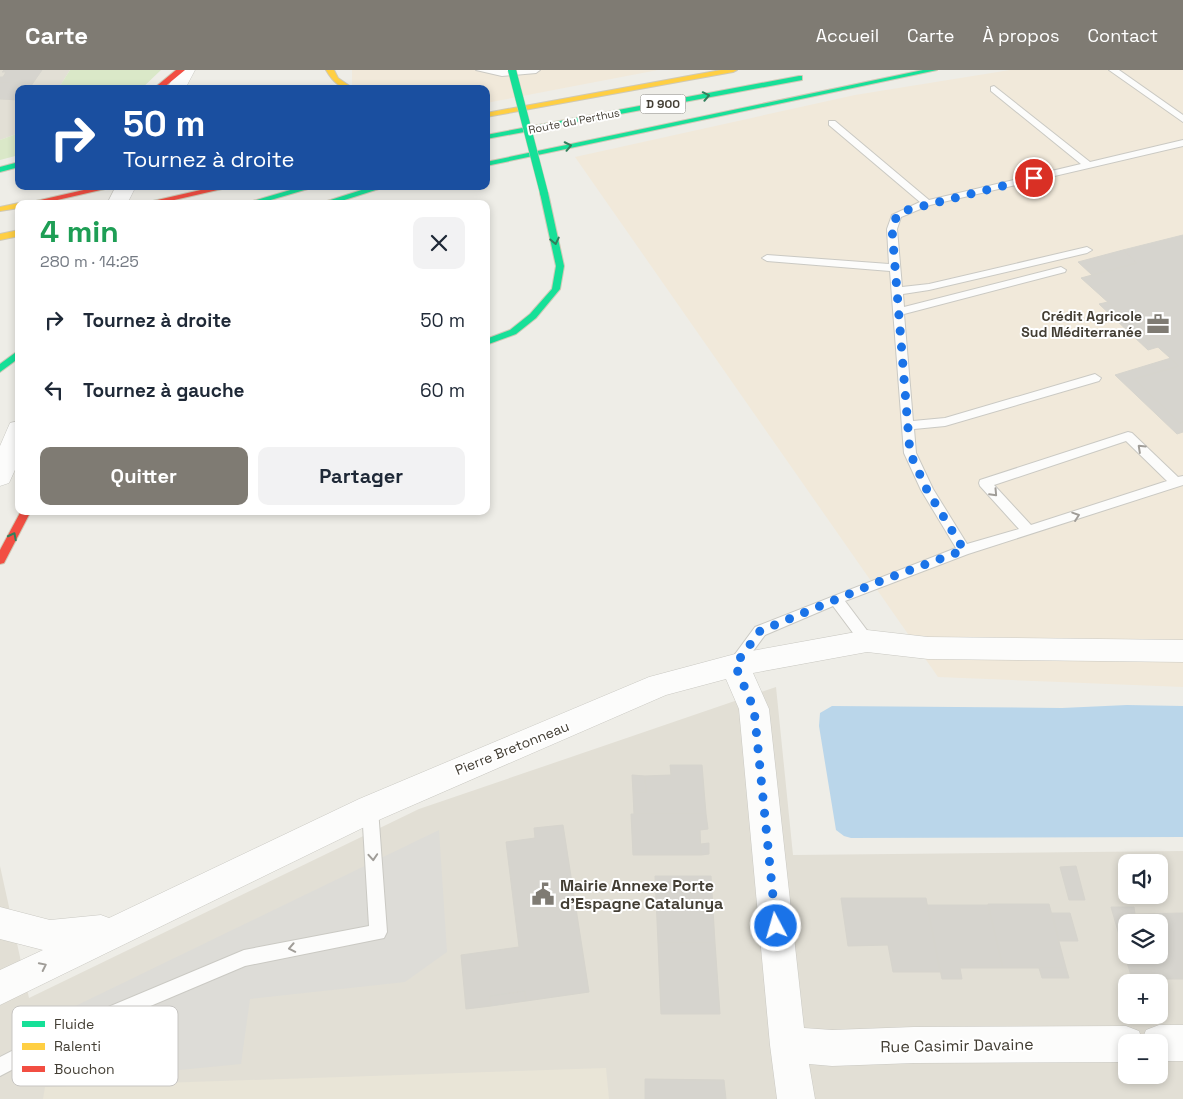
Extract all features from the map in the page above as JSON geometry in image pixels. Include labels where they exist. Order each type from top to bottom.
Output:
[{"type":"main road","points":[[162,85],[181,70]]},
{"type":"main road","points":[[330,70],[335,79],[344,85]]},
{"type":"main road","points":[[490,341],[513,332],[534,316],[556,289],[560,266],[544,193],[512,70]]},
{"type":"main road","points":[[490,103],[686,70]]},
{"type":"main road","name":"Route du Perthus","points":[[490,114],[733,70]]},
{"type":"main road","points":[[490,151],[902,70]]},
{"type":"main road","points":[[490,163],[933,70]]},
{"type":"main road","name":"Route du Perthus","points":[[490,137],[809,76]]},
{"type":"main road","points":[[0,170],[15,165]]},
{"type":"main road","points":[[46,200],[95,190]]},
{"type":"main road","points":[[165,200],[213,190]]},
{"type":"main road","points":[[260,200],[296,190]]},
{"type":"main road","points":[[336,200],[370,190]]},
{"type":"main road","points":[[166,200],[170,199]]},
{"type":"main road","points":[[0,209],[15,206]]},
{"type":"main road","points":[[0,231],[15,228]]},
{"type":"main road","points":[[0,237],[15,233]]},
{"type":"main road","points":[[0,369],[15,356]]},
{"type":"main road","points":[[0,560],[24,515]]},
{"type":"street","points":[[178,85],[186,70]]},
{"type":"street","points":[[2,465],[15,437]]},
{"type":"street","name":"Pierre Bretonneau","points":[[0,988],[370,809],[659,684],[735,665],[867,641],[928,648],[1183,651]]},
{"type":"street","points":[[735,665],[754,709],[788,1045],[796,1099]]},
{"type":"street","name":"Pierre Bretonneau","points":[[0,924],[50,936],[117,930]]},
{"type":"street","points":[[1168,1043],[1183,1043]]},
{"type":"street","name":"Rue Casimir Davaine","points":[[788,1045],[832,1048],[914,1045],[1118,1044]]},
{"type":"lane","points":[[480,70],[502,73],[536,70]]},
{"type":"lane","points":[[1112,70],[1183,119]]},
{"type":"lane","points":[[994,89],[1088,165]]},
{"type":"lane","points":[[832,124],[927,203]]},
{"type":"lane","points":[[964,550],[927,490],[910,453],[892,229],[897,215],[927,203],[1183,143]]},
{"type":"lane","points":[[898,290],[929,288],[1087,250]]},
{"type":"lane","points":[[768,258],[895,268]]},
{"type":"lane","points":[[899,312],[1061,270]]},
{"type":"lane","points":[[908,425],[946,422],[1095,378]]},
{"type":"lane","points":[[1029,531],[986,484],[1128,436],[1180,481]]},
{"type":"lane","points":[[735,665],[760,631],[836,599],[964,550],[1029,531],[1180,481]]},
{"type":"lane","points":[[836,599],[867,641]]},
{"type":"lane","points":[[130,1006],[244,958],[378,932],[370,809]]},
{"type":"lane","points":[[0,1067],[12,1061]]},
{"type":"shaded area","points":[[0,70],[70,70],[61,85],[15,85],[15,134],[0,140]]},
{"type":"shaded area","points":[[352,70],[658,70],[490,102],[490,85],[352,85]]},
{"type":"shaded area","points":[[1010,70],[1183,70],[1183,687],[938,677],[575,157],[855,95]]},
{"type":"shaded area","points":[[776,687],[793,855],[1183,851],[1183,1099],[0,1099],[0,866],[29,998],[419,809]]},
{"type":"shaded area","points":[[439,830],[447,952],[405,982],[250,999],[241,1064],[178,1070],[178,1006],[75,1006]]},
{"type":"shaded area","points":[[606,1068],[609,1099],[43,1099],[45,1087],[178,1086],[178,1082]]},
{"type":"green space","points":[[70,70],[161,70],[145,85],[61,85]]},
{"type":"green space","points":[[15,134],[15,156],[0,160],[0,140]]},
{"type":"water","points":[[1127,705],[1183,706],[1183,837],[851,838],[844,836],[836,830],[819,726],[820,713],[832,706],[1062,708]]},
{"type":"building","points":[[4,70],[42,70],[33,83],[0,83],[0,77],[3,77],[6,72],[2,72]]},
{"type":"building","points":[[0,83],[33,83],[32,85],[15,85],[15,100],[0,99]]},
{"type":"building","name":"Crédit Agricole Sud Méditerranée","points":[[1183,235],[1183,422],[1180,423],[1134,379],[1179,366],[1081,278],[1137,263],[1123,250]]},
{"type":"building","points":[[1123,250],[1137,263],[1092,275],[1078,262]]},
{"type":"building","points":[[1108,302],[1158,347],[1148,350],[1099,304]]},
{"type":"building","points":[[1171,358],[1179,366],[1134,379],[1180,423],[1183,422],[1183,432],[1177,434],[1115,375]]},
{"type":"building","points":[[670,765],[702,765],[706,814],[634,814],[633,793],[646,793],[645,776],[671,775]]},
{"type":"building","points":[[632,775],[645,776],[646,793],[633,793]]},
{"type":"building","points":[[631,814],[706,814],[708,829],[700,830],[701,855],[633,855]]},
{"type":"building","name":"Mairie Annexe Porte d'Espagne Catalunya","points":[[563,825],[589,992],[526,1001],[525,991],[490,996],[491,1006],[466,1009],[461,955],[519,947],[506,842],[535,838],[534,828]]},
{"type":"building","points":[[709,843],[709,854],[701,855],[701,844]]},
{"type":"building","points":[[1076,866],[1085,900],[1069,900],[1060,867]]},
{"type":"building","points":[[655,876],[711,876],[715,943],[658,943]]},
{"type":"building","points":[[841,898],[926,898],[940,972],[893,972],[888,945],[848,946]]},
{"type":"building","points":[[988,904],[1049,904],[1066,968],[1003,968]]},
{"type":"building","points":[[927,905],[988,905],[1003,968],[960,968],[962,979],[942,979]]},
{"type":"building","points":[[1111,907],[1134,907],[1135,914],[1118,914],[1118,931]]},
{"type":"building","points":[[1052,913],[1070,913],[1078,941],[1059,941]]},
{"type":"building","points":[[1183,913],[1183,979],[1168,979],[1168,974],[1152,974],[1151,970],[1139,970],[1137,964],[1168,964],[1168,914],[1135,914]]},
{"type":"building","points":[[658,943],[715,943],[720,1014],[661,1014]]},
{"type":"building","points":[[1128,964],[1137,964],[1139,970],[1151,970],[1152,974],[1131,974]]},
{"type":"building","points":[[1039,968],[1066,968],[1069,978],[1042,978]]},
{"type":"building","points":[[525,991],[526,1001],[491,1006],[490,996]]},
{"type":"building","points":[[645,1079],[724,1080],[726,1099],[645,1099]]},
{"type":"traffic: fast","points":[[512,70],[544,193]]},
{"type":"traffic: fast","points":[[490,163],[933,70]]},
{"type":"traffic: fast","points":[[490,136],[799,78]]},
{"type":"traffic: fast","points":[[0,170],[15,165]]},
{"type":"traffic: fast","points":[[262,200],[299,190]]},
{"type":"traffic: fast","points":[[336,200],[370,190]]},
{"type":"traffic: fast","points":[[490,341],[513,332],[533,316],[556,289],[560,266],[544,193]]},
{"type":"traffic: fast","points":[[0,369],[15,356]]},
{"type":"traffic: slow","points":[[330,70],[335,79],[344,85]]},
{"type":"traffic: slow","points":[[490,114],[733,70]]},
{"type":"traffic: slow","points":[[0,209],[15,206]]},
{"type":"traffic: slow","points":[[0,237],[15,234]]},
{"type":"traffic: jam","points":[[162,85],[181,70]]},
{"type":"traffic: jam","points":[[46,200],[95,190]]},
{"type":"traffic: jam","points":[[163,200],[212,190]]},
{"type":"traffic: jam","points":[[0,560],[24,515]]},
{"type":"place","name":"Crédit Agricole Sud Méditerranée","points":[[1158,324]]},
{"type":"place","name":"Mairie Annexe Porte d'Espagne Catalunya","points":[[543,894]]},
{"type":"route","points":[[776,926],[754,709],[735,665],[760,631],[878,582],[964,550],[927,490],[910,453],[892,229],[897,215],[907,210],[927,203],[1034,178]]}]
